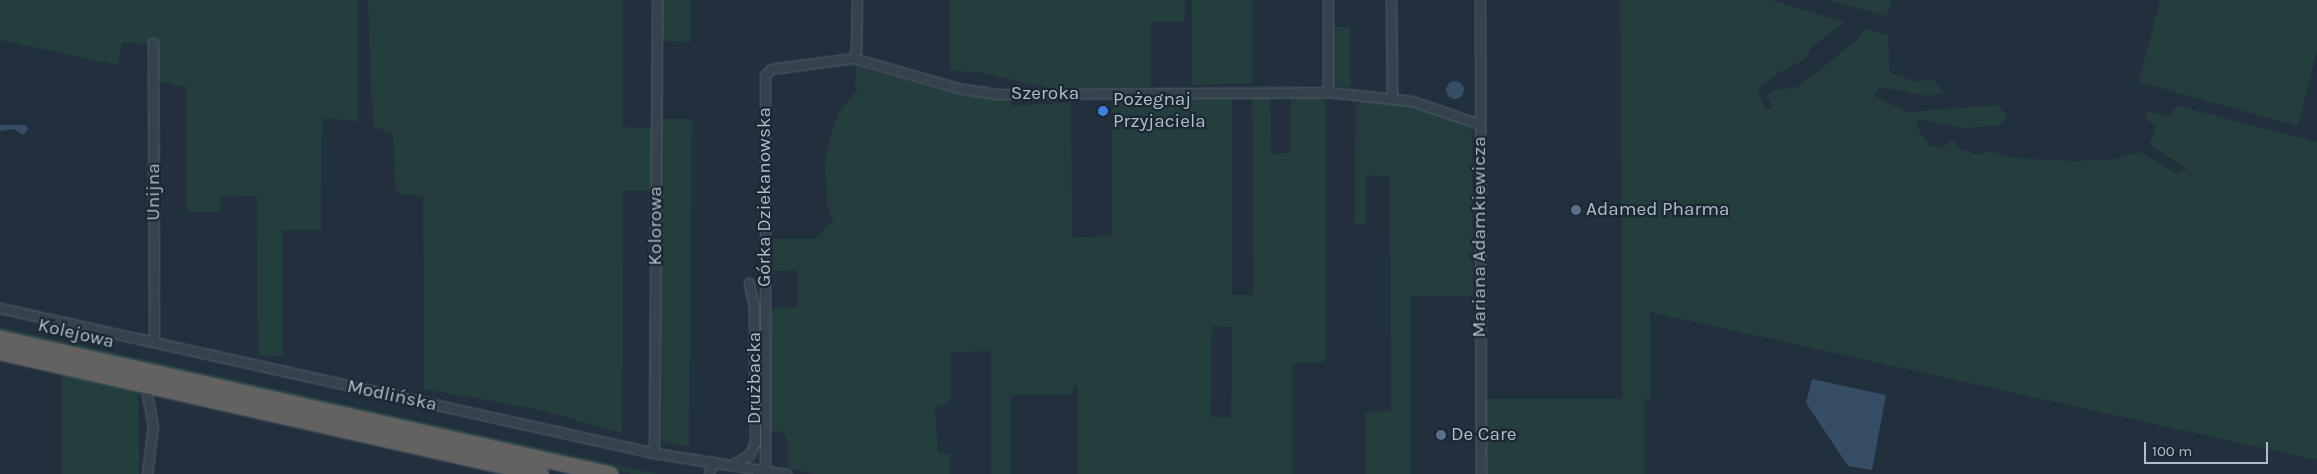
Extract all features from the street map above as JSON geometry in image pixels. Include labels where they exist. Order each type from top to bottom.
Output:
[{"type":"highway","name":"Kolejowa","points":[[0,338],[144,377]]},
{"type":"highway","points":[[0,352],[144,377],[610,474]]},
{"type":"highway","points":[[144,377],[540,474]]},
{"type":"street","name":"Kolorowa","points":[[654,453],[657,0]]},
{"type":"street","points":[[853,58],[856,50],[857,0]]},
{"type":"street","points":[[1328,0],[1328,92]]},
{"type":"street","points":[[1391,0],[1392,97]]},
{"type":"street","name":"Mariana Adamkiewicza","points":[[1480,0],[1481,474]]},
{"type":"street","name":"Unijna","points":[[153,43],[154,341]]},
{"type":"street","name":"Szeroka","points":[[853,58],[962,89],[996,94],[1328,92],[1392,97],[1430,105],[1479,124]]},
{"type":"street","name":"Górka Dziekanowska","points":[[765,469],[766,75],[771,69],[853,58]]},
{"type":"street","name":"Drużbacka","points":[[735,464],[749,455],[755,442],[754,307],[750,283]]},
{"type":"street","name":"Modlińska","points":[[0,308],[654,453],[735,464],[786,474]]},
{"type":"street","points":[[144,377],[153,426],[147,474]]},
{"type":"street","points":[[709,474],[712,461]]},
{"type":"green space","points":[[0,0],[357,0],[357,122],[322,117],[321,230],[282,230],[283,357],[258,355],[257,196],[220,195],[220,212],[187,212],[187,87],[159,81],[158,45],[122,42],[118,65],[0,40]]},
{"type":"green space","points":[[368,0],[623,0],[623,127],[652,128],[652,191],[623,191],[622,433],[533,408],[424,389],[423,196],[396,193],[393,133],[373,127]]},
{"type":"green space","points":[[661,0],[691,0],[691,42],[661,41]]},
{"type":"green space","points":[[950,0],[1185,0],[1185,21],[1151,21],[1151,87],[1048,88],[979,72],[950,71]]},
{"type":"green space","points":[[1192,0],[1252,0],[1252,83],[1192,85]]},
{"type":"green space","points":[[1620,0],[1771,0],[1844,22],[1811,48],[1805,59],[1773,76],[1758,90],[1765,110],[1773,108],[1767,96],[1772,91],[1798,87],[1855,42],[1865,29],[1888,35],[1890,73],[1913,81],[1934,80],[1943,92],[1929,96],[1879,87],[1874,96],[1907,112],[1998,105],[2007,117],[2000,125],[1964,128],[1917,119],[1918,129],[1929,145],[1940,149],[1953,140],[1961,149],[1976,155],[1991,151],[2012,158],[2074,161],[2117,159],[2139,152],[2176,173],[2188,169],[2149,145],[2157,127],[2146,119],[2147,112],[2168,116],[2178,106],[2317,142],[2317,460],[1650,312],[1651,398],[1644,399],[1644,474],[1486,474],[1486,399],[1622,399]]},
{"type":"green space","points":[[1826,0],[1891,0],[1887,16]]},
{"type":"green space","points":[[2160,0],[2317,0],[2317,49],[2298,126],[2139,82]]},
{"type":"green space","points":[[1331,26],[1350,27],[1350,87],[1331,85]]},
{"type":"green space","points":[[856,66],[964,96],[1012,101],[1012,106],[1071,102],[1072,238],[1112,236],[1112,97],[1232,94],[1232,295],[1253,295],[1252,94],[1270,95],[1271,154],[1291,153],[1291,96],[1319,97],[1325,102],[1325,362],[1292,363],[1292,474],[1078,474],[1077,384],[1071,394],[1011,395],[1011,474],[991,474],[991,351],[951,352],[951,395],[948,402],[935,407],[938,453],[950,454],[949,474],[814,474],[788,468],[788,442],[783,431],[770,432],[771,308],[798,307],[797,270],[773,271],[773,239],[816,239],[833,220],[828,208],[825,166],[830,136],[839,113],[858,89],[855,87]],"holes":[[[1212,326],[1232,327],[1231,418],[1211,417]]]},
{"type":"green space","points":[[1363,100],[1412,106],[1456,119],[1468,126],[1472,133],[1473,296],[1411,296],[1411,474],[1365,474],[1365,413],[1391,411],[1390,177],[1365,175],[1365,224],[1355,224],[1356,106]]},
{"type":"green space","points":[[659,119],[692,119],[689,447],[662,442]]},
{"type":"green space","points":[[0,327],[657,474],[632,474],[0,333]]},
{"type":"green space","points":[[62,374],[138,391],[139,474],[62,474]]},
{"type":"water","points":[[1455,81],[1461,84],[1464,90],[1461,96],[1455,99],[1449,96],[1446,90],[1449,84]]},
{"type":"water","points":[[0,125],[26,125],[28,130],[23,135],[14,129],[0,131]]},
{"type":"water","points":[[1812,379],[1886,395],[1872,470],[1848,466],[1806,403]]},
{"type":"place","name":"Pożegnaj Przyjaciela","points":[[1103,111]]},
{"type":"place","name":"Adamed Pharma","points":[[1576,210]]},
{"type":"place","name":"De Care","points":[[1441,435]]}]
